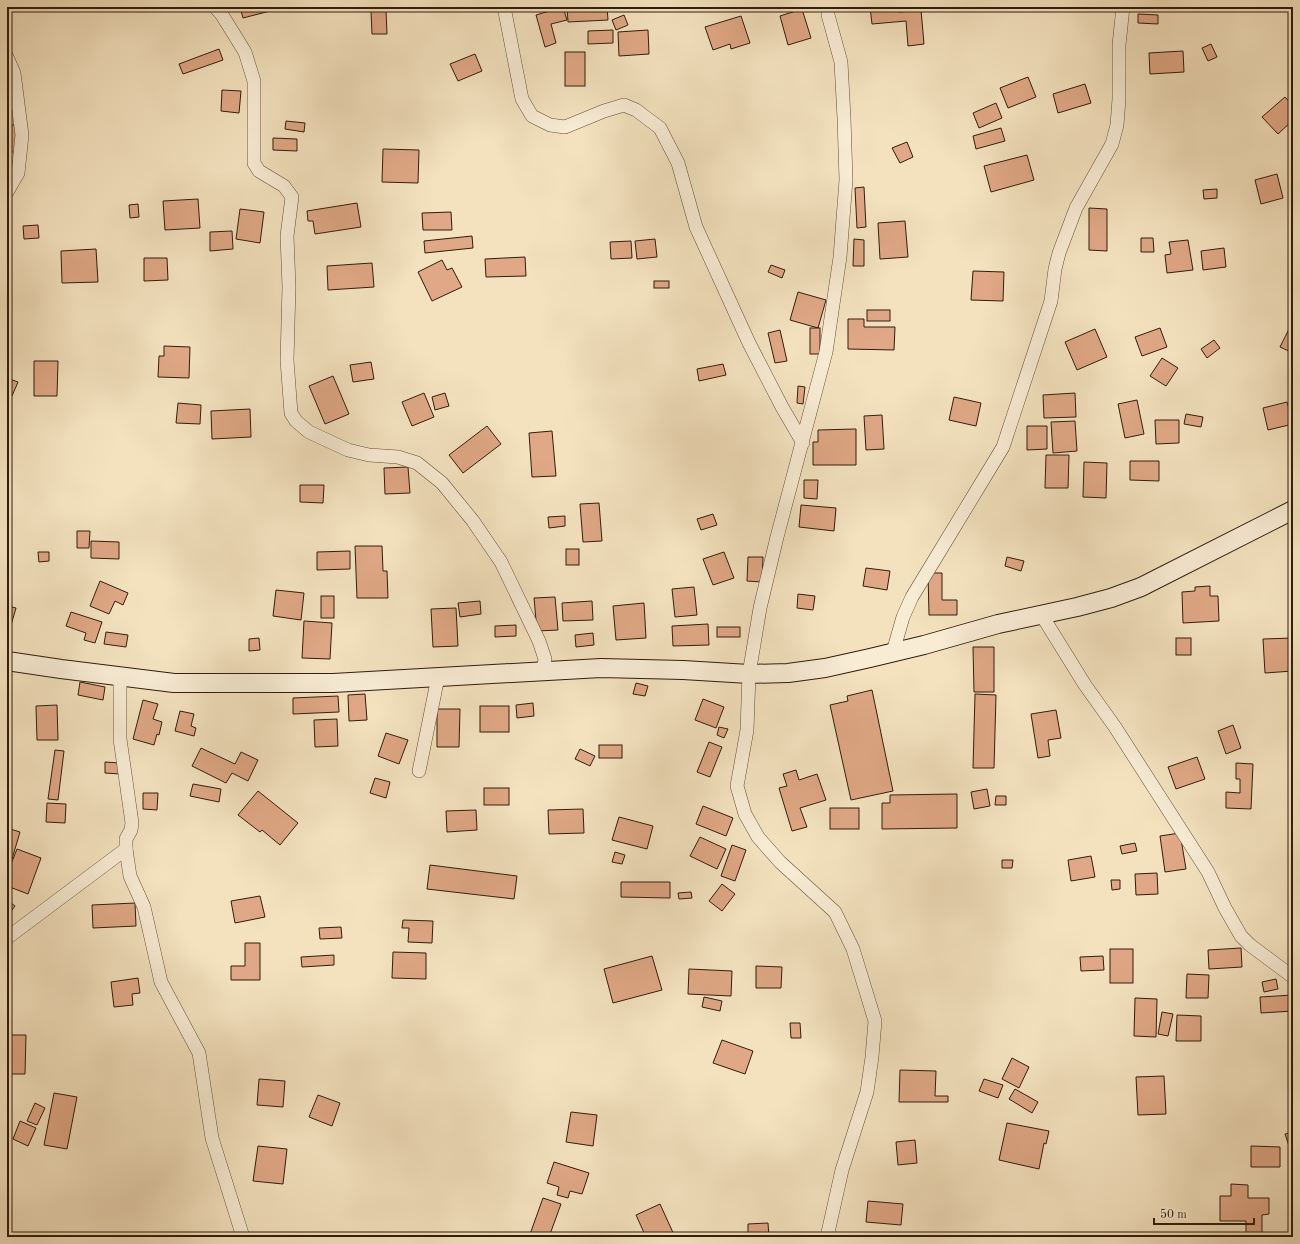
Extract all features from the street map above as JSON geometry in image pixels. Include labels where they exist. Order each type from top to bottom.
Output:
[{"type":"main road","points":[[7,661],[174,683],[333,684],[543,670],[601,668],[683,670],[749,674],[788,673],[825,668],[893,652],[998,624],[1111,598],[1141,587],[1293,510]]},
{"type":"street","points":[[215,7],[222,15],[245,52],[254,81],[254,163],[259,171],[284,186],[292,197],[287,236],[289,288],[287,360],[291,412],[296,421],[309,432],[348,450],[368,456],[398,457],[417,463],[442,483],[472,521],[501,562],[539,641],[545,659],[543,670]]},
{"type":"street","points":[[504,7],[522,99],[532,116],[550,125],[565,127],[604,111],[624,105],[636,110],[660,128],[678,163],[696,227],[749,343],[802,443]]},
{"type":"street","points":[[827,1237],[842,1170],[867,1092],[875,1021],[853,948],[835,912],[780,862],[758,837],[745,814],[737,786],[748,730],[749,674],[760,608],[826,352],[840,257],[846,180],[841,62],[828,15],[828,7]]},
{"type":"street","points":[[893,652],[903,617],[912,597],[1003,447],[1051,300],[1055,269],[1059,253],[1076,208],[1112,144],[1117,125],[1119,98],[1118,56],[1123,7]]},
{"type":"street","points":[[7,57],[14,73],[22,135],[18,173],[7,192]]},
{"type":"street","points":[[1041,614],[1084,685],[1115,727],[1208,872],[1225,908],[1241,936],[1250,945],[1293,977]]},
{"type":"street","points":[[120,677],[120,739],[132,823],[131,830],[126,839],[130,876],[144,907],[161,982],[198,1053],[212,1138],[244,1237]]},
{"type":"street","points":[[419,770],[438,677]]},
{"type":"street","points":[[7,938],[126,849]]},
{"type":"building","points":[[240,7],[269,7],[270,11],[243,18]]},
{"type":"building","points":[[563,7],[567,20],[551,24],[556,43],[545,47],[536,15]]},
{"type":"building","points":[[567,7],[607,7],[608,20],[568,22]]},
{"type":"building","points":[[870,7],[898,7],[899,12],[921,10],[924,44],[908,46],[906,21],[872,24]]},
{"type":"building","points":[[802,9],[811,38],[788,45],[780,16]]},
{"type":"building","points":[[386,10],[387,34],[372,34],[371,11]]},
{"type":"building","points":[[1138,14],[1158,15],[1158,24],[1138,23]]},
{"type":"building","points":[[624,15],[628,25],[616,30],[612,20]]},
{"type":"building","points":[[741,16],[750,43],[731,49],[730,44],[713,50],[705,27]]},
{"type":"building","points":[[613,30],[613,43],[588,44],[588,31]]},
{"type":"building","points":[[648,30],[649,54],[619,56],[618,32]]},
{"type":"building","points":[[1211,44],[1217,57],[1208,61],[1202,48]]},
{"type":"building","points":[[219,49],[223,60],[183,74],[179,64]]},
{"type":"building","points":[[1183,51],[1184,72],[1150,74],[1149,53]]},
{"type":"building","points":[[565,52],[585,52],[585,86],[565,86]]},
{"type":"building","points":[[475,54],[482,71],[458,81],[450,64]]},
{"type":"building","points":[[1028,77],[1036,97],[1008,108],[1000,88]]},
{"type":"building","points":[[1085,84],[1091,103],[1058,113],[1053,94]]},
{"type":"building","points":[[222,90],[241,91],[239,113],[221,111]]},
{"type":"building","points":[[1285,97],[1293,106],[1293,109],[1288,113],[1293,120],[1278,134],[1262,117]]},
{"type":"building","points":[[996,103],[1002,118],[979,128],[973,113]]},
{"type":"building","points":[[286,121],[305,123],[304,132],[285,129]]},
{"type":"building","points":[[8,125],[19,125],[18,152],[8,152]]},
{"type":"building","points":[[1001,128],[1005,141],[976,149],[973,136]]},
{"type":"building","points":[[273,138],[297,139],[297,151],[273,150]]},
{"type":"building","points":[[907,142],[913,157],[900,163],[892,148]]},
{"type":"building","points":[[383,149],[419,150],[418,183],[382,182]]},
{"type":"building","points":[[1027,155],[1034,180],[991,192],[984,166]]},
{"type":"building","points":[[1277,174],[1283,198],[1261,204],[1255,180]]},
{"type":"building","points":[[864,187],[866,227],[857,228],[855,188]]},
{"type":"building","points":[[1217,189],[1217,198],[1204,199],[1203,190]]},
{"type":"building","points":[[198,199],[200,228],[165,230],[163,201]]},
{"type":"building","points":[[357,203],[361,227],[315,234],[313,221],[308,221],[307,211]]},
{"type":"building","points":[[138,204],[139,217],[130,218],[129,205]]},
{"type":"building","points":[[1089,208],[1107,209],[1107,251],[1089,250]]},
{"type":"building","points":[[240,209],[264,212],[260,243],[236,239]]},
{"type":"building","points":[[451,212],[452,230],[423,230],[422,213]]},
{"type":"building","points":[[905,221],[908,257],[880,259],[878,223]]},
{"type":"building","points":[[38,225],[39,238],[24,239],[23,226]]},
{"type":"building","points":[[232,231],[233,249],[210,251],[210,232]]},
{"type":"building","points":[[472,236],[473,248],[425,253],[424,241]]},
{"type":"building","points":[[1141,238],[1153,238],[1154,252],[1141,252]]},
{"type":"building","points":[[655,239],[657,257],[637,259],[635,241]]},
{"type":"building","points":[[854,239],[864,240],[864,266],[853,266]]},
{"type":"building","points":[[1188,240],[1193,270],[1167,273],[1165,255],[1171,254],[1169,242]]},
{"type":"building","points":[[631,241],[632,258],[611,259],[610,242]]},
{"type":"building","points":[[1224,248],[1226,267],[1203,270],[1201,251]]},
{"type":"building","points":[[96,249],[98,282],[62,283],[61,251]]},
{"type":"building","points":[[525,257],[526,276],[486,277],[485,259]]},
{"type":"building","points":[[144,258],[167,258],[168,280],[144,281]]},
{"type":"building","points":[[442,260],[447,270],[452,268],[462,287],[432,301],[418,272]]},
{"type":"building","points":[[372,263],[374,287],[328,290],[327,266]]},
{"type":"building","points":[[771,265],[785,270],[782,278],[768,272]]},
{"type":"building","points":[[973,271],[1004,272],[1003,301],[971,300]]},
{"type":"building","points":[[654,281],[669,281],[669,288],[654,288]]},
{"type":"building","points":[[798,292],[826,300],[818,328],[790,320]]},
{"type":"building","points":[[867,310],[890,310],[890,321],[867,321]]},
{"type":"building","points":[[848,319],[864,319],[864,327],[895,327],[894,350],[848,349]]},
{"type":"building","points":[[1293,321],[1293,353],[1280,347]]},
{"type":"building","points":[[810,328],[820,328],[820,354],[810,354]]},
{"type":"building","points":[[1160,328],[1167,347],[1142,356],[1135,337]]},
{"type":"building","points":[[1095,329],[1107,357],[1077,370],[1065,342]]},
{"type":"building","points":[[780,330],[787,361],[775,363],[768,333]]},
{"type":"building","points":[[1214,340],[1220,348],[1207,358],[1201,349]]},
{"type":"building","points":[[164,346],[190,347],[189,378],[158,377],[159,356],[164,356]]},
{"type":"building","points":[[1162,358],[1178,368],[1166,386],[1150,376]]},
{"type":"building","points":[[34,361],[58,361],[57,396],[34,396]]},
{"type":"building","points":[[371,362],[374,379],[353,382],[350,365]]},
{"type":"building","points":[[723,364],[726,375],[699,381],[697,369]]},
{"type":"building","points":[[333,376],[349,414],[325,424],[309,386]]},
{"type":"building","points":[[7,378],[18,382],[12,396],[7,394]]},
{"type":"building","points":[[798,386],[805,387],[803,404],[797,403]]},
{"type":"building","points":[[424,393],[434,417],[412,426],[402,402]]},
{"type":"building","points":[[445,393],[449,406],[435,410],[432,397]]},
{"type":"building","points":[[1075,393],[1076,417],[1044,418],[1043,395]]},
{"type":"building","points":[[954,397],[981,403],[976,426],[949,420]]},
{"type":"building","points":[[1137,400],[1144,434],[1125,438],[1118,404]]},
{"type":"building","points":[[1287,402],[1293,424],[1268,430],[1263,408]]},
{"type":"building","points":[[178,403],[201,405],[200,424],[176,423]]},
{"type":"building","points":[[250,409],[251,437],[212,439],[211,411]]},
{"type":"building","points":[[1186,414],[1203,417],[1201,427],[1184,424]]},
{"type":"building","points":[[882,415],[884,449],[866,450],[864,416]]},
{"type":"building","points":[[1155,420],[1179,420],[1179,443],[1156,444]]},
{"type":"building","points":[[1075,421],[1077,451],[1053,453],[1051,422]]},
{"type":"building","points":[[487,426],[501,444],[463,473],[449,455]]},
{"type":"building","points":[[1027,426],[1047,426],[1047,449],[1027,450]]},
{"type":"building","points":[[856,429],[856,465],[813,465],[813,442],[818,442],[818,430]]},
{"type":"building","points":[[552,431],[556,476],[532,477],[529,433]]},
{"type":"building","points":[[1046,455],[1069,455],[1068,488],[1045,488]]},
{"type":"building","points":[[1130,461],[1159,461],[1159,481],[1130,480]]},
{"type":"building","points":[[1084,462],[1107,463],[1106,498],[1083,497]]},
{"type":"building","points":[[408,467],[410,493],[385,494],[384,468]]},
{"type":"building","points":[[804,480],[818,480],[817,499],[804,498]]},
{"type":"building","points":[[300,485],[324,485],[323,503],[300,502]]},
{"type":"building","points":[[599,503],[602,541],[583,542],[580,504]]},
{"type":"building","points":[[801,505],[836,508],[834,531],[799,527]]},
{"type":"building","points":[[713,514],[717,525],[701,530],[697,519]]},
{"type":"building","points":[[565,516],[565,526],[549,528],[548,517]]},
{"type":"building","points":[[77,531],[90,531],[89,548],[77,548]]},
{"type":"building","points":[[91,541],[119,542],[119,559],[91,558]]},
{"type":"building","points":[[355,546],[382,546],[383,571],[387,571],[388,598],[357,598]]},
{"type":"building","points":[[566,549],[579,549],[579,565],[566,565]]},
{"type":"building","points":[[350,551],[350,569],[317,570],[317,552]]},
{"type":"building","points":[[38,552],[49,552],[49,561],[39,562]]},
{"type":"building","points":[[724,552],[734,578],[713,585],[703,559]]},
{"type":"building","points":[[748,557],[763,557],[762,582],[747,581]]},
{"type":"building","points":[[1007,557],[1024,561],[1021,571],[1005,566]]},
{"type":"building","points":[[866,568],[890,571],[887,590],[863,586]]},
{"type":"building","points":[[928,573],[942,573],[942,600],[957,600],[957,615],[929,615]]},
{"type":"building","points":[[100,581],[128,593],[123,605],[115,601],[109,614],[90,606]]},
{"type":"building","points":[[1210,586],[1210,596],[1218,596],[1219,621],[1183,623],[1182,592],[1195,591],[1195,587]]},
{"type":"building","points":[[694,587],[697,615],[675,617],[672,589]]},
{"type":"building","points":[[276,590],[304,593],[301,620],[273,616]]},
{"type":"building","points":[[798,594],[815,596],[813,610],[797,608]]},
{"type":"building","points":[[321,596],[334,596],[334,618],[321,618]]},
{"type":"building","points":[[555,597],[558,630],[537,631],[534,598]]},
{"type":"building","points":[[480,601],[481,614],[460,617],[458,603]]},
{"type":"building","points":[[592,601],[593,620],[563,621],[562,603]]},
{"type":"building","points":[[644,603],[646,638],[616,640],[613,606]]},
{"type":"building","points":[[7,606],[16,608],[11,625],[7,624]]},
{"type":"building","points":[[456,608],[458,646],[433,647],[431,609]]},
{"type":"building","points":[[71,612],[102,622],[95,643],[84,640],[86,633],[66,626]]},
{"type":"building","points":[[304,621],[332,623],[330,659],[302,658]]},
{"type":"building","points":[[708,624],[709,645],[673,646],[672,626]]},
{"type":"building","points":[[516,625],[516,636],[495,637],[495,626]]},
{"type":"building","points":[[717,627],[740,627],[740,637],[717,637]]},
{"type":"building","points":[[106,632],[128,635],[126,647],[104,644]]},
{"type":"building","points":[[593,633],[594,645],[576,647],[575,635]]},
{"type":"building","points":[[259,638],[260,650],[249,651],[249,639]]},
{"type":"building","points":[[1176,638],[1191,638],[1191,655],[1176,655]]},
{"type":"building","points":[[1293,638],[1293,671],[1265,673],[1263,639]]},
{"type":"building","points":[[973,647],[994,647],[994,692],[974,692]]},
{"type":"building","points":[[80,682],[105,687],[103,700],[78,695]]},
{"type":"building","points":[[636,683],[648,686],[645,696],[633,694]]},
{"type":"building","points":[[872,690],[893,791],[851,800],[830,705],[848,701],[847,696]]},
{"type":"building","points":[[365,694],[367,720],[349,721],[348,695]]},
{"type":"building","points":[[975,694],[996,695],[994,768],[973,768]]},
{"type":"building","points":[[338,696],[339,712],[293,714],[293,698]]},
{"type":"building","points":[[703,699],[724,707],[716,728],[695,720]]},
{"type":"building","points":[[143,700],[158,704],[153,719],[162,722],[159,735],[157,734],[154,745],[133,739]]},
{"type":"building","points":[[533,703],[534,716],[517,718],[516,705]]},
{"type":"building","points":[[57,705],[58,740],[37,740],[36,706]]},
{"type":"building","points":[[480,706],[509,706],[509,732],[480,732]]},
{"type":"building","points":[[437,709],[460,709],[459,747],[437,747]]},
{"type":"building","points":[[1056,710],[1061,738],[1048,740],[1050,756],[1038,758],[1031,714]]},
{"type":"building","points":[[180,711],[194,714],[191,726],[196,728],[194,736],[175,731]]},
{"type":"building","points":[[337,719],[338,746],[315,747],[314,720]]},
{"type":"building","points":[[1233,725],[1241,748],[1226,754],[1218,731]]},
{"type":"building","points":[[719,727],[728,729],[724,738],[717,735]]},
{"type":"building","points":[[386,733],[408,740],[399,764],[378,756]]},
{"type":"building","points":[[709,742],[722,747],[710,777],[697,772]]},
{"type":"building","points":[[599,745],[622,745],[622,758],[599,758]]},
{"type":"building","points":[[201,748],[235,764],[241,752],[258,760],[248,781],[232,773],[226,783],[192,766]]},
{"type":"building","points":[[580,749],[595,756],[590,766],[575,759]]},
{"type":"building","points":[[55,750],[64,751],[58,800],[48,799]]},
{"type":"building","points":[[1197,757],[1205,779],[1176,789],[1168,767]]},
{"type":"building","points":[[105,762],[120,763],[120,774],[105,773]]},
{"type":"building","points":[[1236,763],[1253,764],[1251,809],[1226,808],[1226,792],[1240,793],[1240,779],[1236,779]]},
{"type":"building","points":[[796,770],[799,780],[817,774],[826,800],[800,808],[807,827],[792,831],[779,788],[787,786],[783,774]]},
{"type":"building","points":[[375,778],[390,782],[386,798],[370,793]]},
{"type":"building","points":[[193,784],[221,789],[219,802],[190,796]]},
{"type":"building","points":[[484,788],[509,788],[509,805],[484,805]]},
{"type":"building","points":[[987,789],[990,806],[974,809],[971,792]]},
{"type":"building","points":[[258,791],[298,823],[280,845],[262,830],[260,832],[238,815]]},
{"type":"building","points":[[143,793],[158,793],[157,810],[143,809]]},
{"type":"building","points":[[957,794],[957,828],[882,829],[882,803],[890,803],[890,795]]},
{"type":"building","points":[[996,796],[1006,796],[1006,805],[995,805]]},
{"type":"building","points":[[47,803],[66,804],[65,823],[46,822]]},
{"type":"building","points":[[703,806],[733,818],[726,836],[696,824]]},
{"type":"building","points":[[830,808],[859,808],[859,829],[830,829]]},
{"type":"building","points":[[583,809],[584,833],[549,834],[548,810]]},
{"type":"building","points":[[476,810],[477,830],[447,832],[446,811]]},
{"type":"building","points":[[619,817],[653,826],[647,849],[612,840]]},
{"type":"building","points":[[7,828],[20,832],[12,859],[7,858]]},
{"type":"building","points":[[1180,833],[1186,869],[1165,872],[1160,836]]},
{"type":"building","points":[[700,837],[726,849],[717,869],[690,856]]},
{"type":"building","points":[[1135,843],[1137,851],[1122,854],[1120,846]]},
{"type":"building","points":[[732,845],[746,850],[735,881],[721,876]]},
{"type":"building","points":[[17,849],[41,858],[28,894],[7,886],[7,874]]},
{"type":"building","points":[[615,852],[625,855],[622,864],[612,862]]},
{"type":"building","points":[[1091,856],[1095,877],[1071,881],[1068,860]]},
{"type":"building","points":[[1002,860],[1013,860],[1012,868],[1002,868]]},
{"type":"building","points":[[430,865],[517,876],[514,899],[427,889]]},
{"type":"building","points":[[1157,873],[1158,894],[1136,895],[1135,874]]},
{"type":"building","points":[[1111,880],[1120,880],[1120,889],[1112,890]]},
{"type":"building","points":[[621,882],[670,882],[670,898],[621,897]]},
{"type":"building","points":[[722,884],[735,894],[722,911],[709,901]]},
{"type":"building","points":[[691,892],[692,898],[679,899],[678,893]]},
{"type":"building","points":[[260,896],[265,917],[235,923],[231,901]]},
{"type":"building","points":[[7,900],[15,906],[7,917]]},
{"type":"building","points":[[135,903],[136,926],[93,928],[92,905]]},
{"type":"building","points":[[403,920],[433,921],[432,943],[408,942],[409,928],[402,928]]},
{"type":"building","points":[[341,927],[342,938],[320,939],[319,928]]},
{"type":"building","points":[[245,943],[260,943],[260,980],[231,980],[231,966],[245,966]]},
{"type":"building","points":[[1241,948],[1242,967],[1209,969],[1208,950]]},
{"type":"building","points":[[1110,949],[1133,949],[1133,983],[1110,983]]},
{"type":"building","points":[[393,952],[426,953],[426,979],[392,978]]},
{"type":"building","points":[[334,955],[334,965],[302,967],[301,957]]},
{"type":"building","points":[[652,956],[662,990],[613,1003],[604,969]]},
{"type":"building","points":[[1103,956],[1104,970],[1081,971],[1080,957]]},
{"type":"building","points":[[756,966],[782,967],[781,988],[756,988]]},
{"type":"building","points":[[689,969],[732,971],[731,996],[688,994]]},
{"type":"building","points":[[1187,974],[1209,975],[1208,998],[1186,998]]},
{"type":"building","points":[[138,978],[140,993],[132,994],[133,1005],[114,1007],[111,982]]},
{"type":"building","points":[[1276,979],[1278,989],[1264,992],[1262,982]]},
{"type":"building","points":[[1293,995],[1293,1011],[1261,1013],[1260,997]]},
{"type":"building","points":[[704,997],[722,1001],[720,1011],[702,1007]]},
{"type":"building","points":[[1135,998],[1157,999],[1156,1037],[1134,1036]]},
{"type":"building","points":[[1162,1012],[1173,1014],[1168,1036],[1158,1034]]},
{"type":"building","points":[[1177,1015],[1201,1016],[1201,1041],[1176,1041]]},
{"type":"building","points":[[790,1023],[800,1023],[801,1038],[791,1038]]},
{"type":"building","points":[[7,1035],[26,1035],[25,1074],[7,1074]]},
{"type":"building","points":[[722,1040],[753,1051],[745,1074],[713,1063]]},
{"type":"building","points":[[1012,1058],[1029,1067],[1019,1088],[1002,1079]]},
{"type":"building","points":[[900,1070],[936,1071],[935,1096],[948,1096],[948,1102],[899,1102]]},
{"type":"building","points":[[1164,1076],[1166,1114],[1138,1115],[1136,1077]]},
{"type":"building","points":[[259,1079],[285,1081],[283,1107],[257,1105]]},
{"type":"building","points":[[984,1079],[1003,1085],[998,1098],[979,1091]]},
{"type":"building","points":[[1015,1089],[1038,1102],[1032,1113],[1009,1099]]},
{"type":"building","points":[[54,1093],[77,1097],[67,1149],[44,1145]]},
{"type":"building","points":[[318,1095],[340,1103],[332,1126],[309,1117]]},
{"type":"building","points":[[35,1103],[45,1108],[37,1125],[27,1121]]},
{"type":"building","points":[[571,1112],[597,1115],[593,1146],[566,1142]]},
{"type":"building","points":[[20,1121],[36,1128],[28,1146],[13,1139]]},
{"type":"building","points":[[1007,1123],[1049,1131],[1046,1144],[1044,1143],[1039,1169],[999,1160]]},
{"type":"building","points":[[1293,1132],[1293,1158],[1285,1134]]},
{"type":"building","points":[[915,1140],[917,1163],[898,1165],[896,1142]]},
{"type":"building","points":[[258,1146],[287,1149],[283,1184],[253,1181]]},
{"type":"building","points":[[1251,1146],[1280,1147],[1280,1167],[1251,1167]]},
{"type":"building","points":[[554,1162],[589,1173],[582,1194],[570,1191],[568,1198],[557,1195],[559,1187],[547,1183]]},
{"type":"building","points":[[1231,1184],[1248,1185],[1248,1198],[1269,1198],[1269,1214],[1262,1215],[1262,1237],[1246,1237],[1246,1221],[1220,1221],[1220,1196],[1231,1196]]},
{"type":"building","points":[[543,1198],[561,1204],[549,1237],[529,1237]]},
{"type":"building","points":[[868,1201],[903,1204],[901,1225],[866,1222]]},
{"type":"building","points":[[660,1204],[675,1237],[646,1237],[636,1215]]},
{"type":"building","points":[[768,1223],[769,1237],[748,1237],[748,1224]]}]
